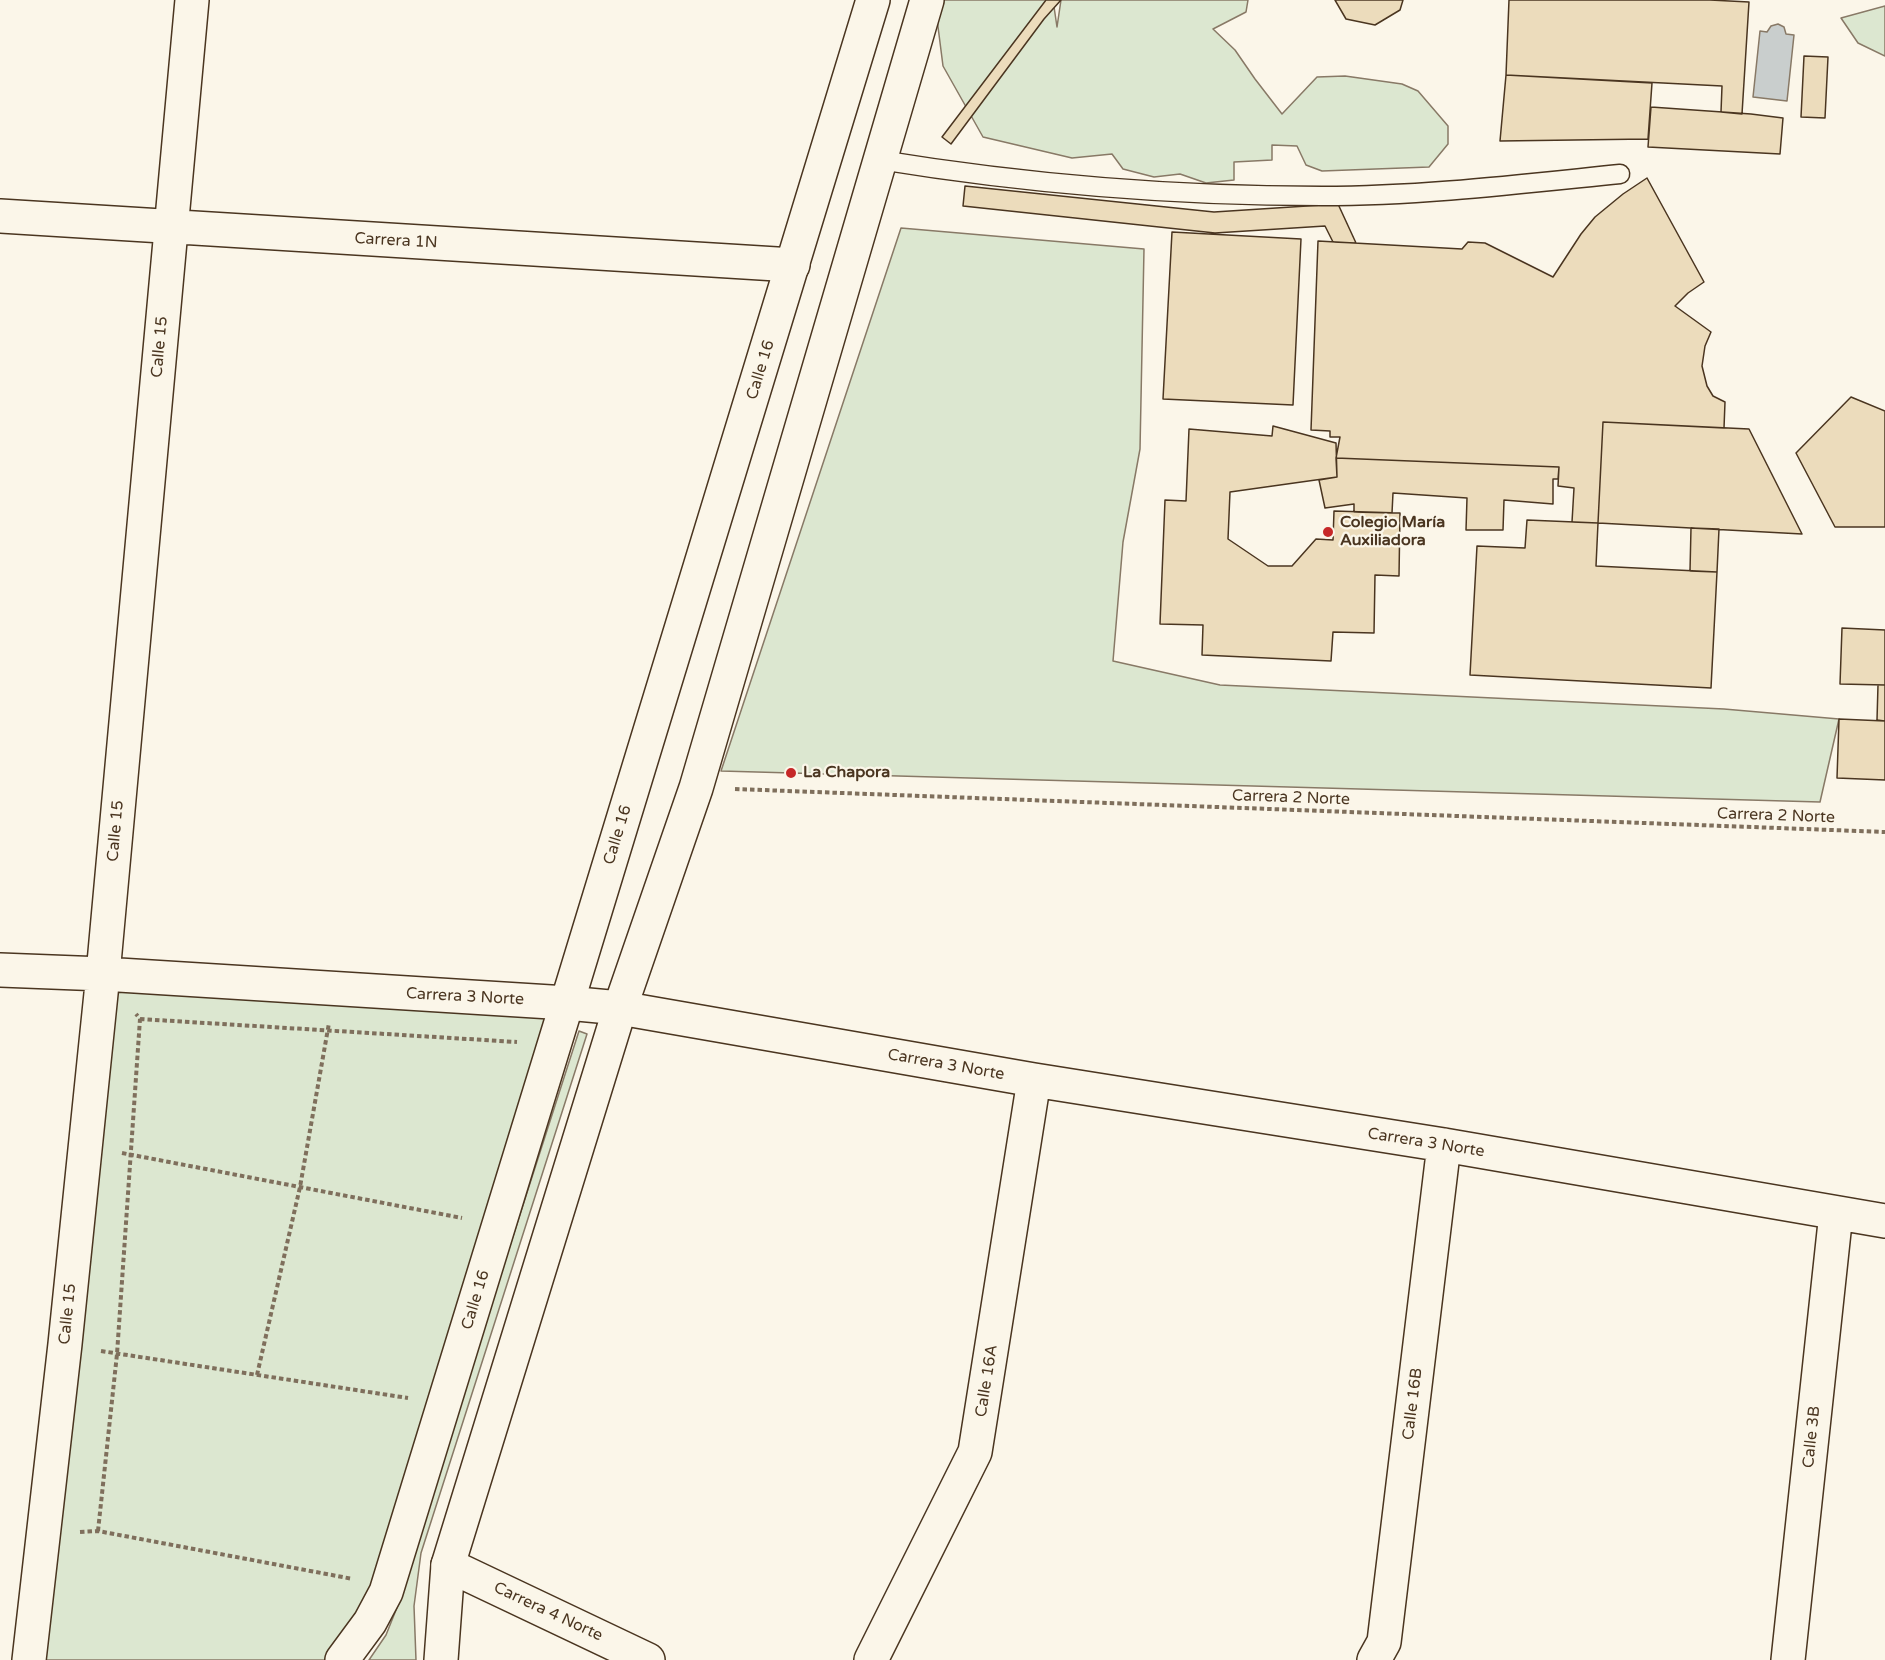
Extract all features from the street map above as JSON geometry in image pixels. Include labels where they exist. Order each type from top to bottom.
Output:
[{"type":"street","name":"Calle 15","points":[[29,1660],[65,1344],[103,974],[192,0]]},
{"type":"street","name":"Calle 16","points":[[342,1660],[370,1622],[386,1592],[873,0]]},
{"type":"street","points":[[441,1660],[448,1565],[621,1008],[696,788],[927,0]]},
{"type":"street","name":"Carrera 1N","points":[[0,216],[793,265]]},
{"type":"street","name":"Carrera 3 Norte","points":[[0,970],[103,974],[621,1008],[1034,1080],[1444,1145],[1885,1221]]},
{"type":"street","name":"Calle 16A","points":[[871,1660],[975,1452],[1034,1080]]},
{"type":"street","name":"Calle 16B","points":[[1374,1660],[1384,1642],[1444,1145]]},
{"type":"street","name":"Calle 3B","points":[[1788,1660],[1836,1213]]},
{"type":"street","name":"Carrera 4 Norte","points":[[448,1565],[648,1660]]},
{"type":"lane","points":[[880,160],[1027,181],[1198,194],[1324,196],[1461,190],[1620,174]]},
{"type":"path","name":"Carrera 2 Norte","points":[[696,788],[1885,832]]},
{"type":"path","points":[[98,1532],[117,1354],[140,1019],[103,974]]},
{"type":"path","points":[[257,1375],[300,1187],[334,989]]},
{"type":"path","points":[[85,1146],[498,1227]]},
{"type":"path","points":[[65,1344],[444,1405]]},
{"type":"path","points":[[43,1532],[98,1532],[351,1578],[386,1592]]},
{"type":"green space","points":[[944,0],[1053,0],[1057,27],[1061,0],[1248,0],[1246,12],[1213,29],[1235,50],[1282,114],[1317,77],[1345,76],[1402,84],[1418,91],[1448,126],[1448,144],[1429,167],[1322,171],[1306,165],[1297,146],[1272,145],[1272,160],[1234,162],[1234,180],[1206,183],[1180,174],[1154,177],[1123,169],[1112,154],[1072,158],[983,137],[943,66],[936,11]]},
{"type":"green space","points":[[1885,6],[1885,56],[1858,43],[1841,18]]},
{"type":"green space","points":[[901,228],[1144,249],[1140,449],[1123,542],[1113,661],[1220,685],[1724,709],[1839,719],[1820,802],[721,771]]},
{"type":"green space","points":[[103,974],[567,1003],[386,1592],[342,1660],[29,1660]]},
{"type":"green space","points":[[579,1031],[587,1034],[421,1553],[414,1606],[416,1660],[369,1660],[386,1635],[400,1600],[412,1550]]},
{"type":"shaded area","points":[[1778,24],[1784,27],[1786,34],[1794,35],[1787,101],[1753,97],[1760,31],[1767,32],[1771,26]]},
{"type":"building","points":[[1046,0],[1061,0],[1044,19],[951,144],[942,137]]},
{"type":"building","points":[[1335,0],[1403,0],[1400,10],[1375,25],[1346,19]]},
{"type":"building","points":[[1509,0],[1749,2],[1742,114],[1721,112],[1722,86],[1506,75]]},
{"type":"building","points":[[1804,56],[1828,57],[1825,118],[1801,117]]},
{"type":"building","points":[[1506,75],[1652,83],[1648,139],[1500,141]]},
{"type":"building","points":[[1651,107],[1783,118],[1780,154],[1648,147]]},
{"type":"building","points":[[1647,178],[1704,282],[1675,306],[1711,332],[1705,346],[1702,366],[1707,386],[1713,396],[1725,402],[1724,428],[1603,422],[1598,523],[1572,522],[1574,488],[1558,486],[1559,467],[1336,458],[1340,437],[1330,437],[1330,431],[1311,430],[1318,241],[1462,249],[1468,242],[1485,243],[1553,277],[1595,217]]},
{"type":"building","points":[[965,186],[1214,212],[1338,204],[1356,243],[1333,242],[1325,226],[1215,233],[963,206]]},
{"type":"building","points":[[1172,232],[1301,239],[1293,405],[1163,399]]},
{"type":"building","points":[[1851,397],[1885,411],[1885,527],[1835,527],[1796,453]]},
{"type":"building","points":[[1603,422],[1749,429],[1802,534],[1598,523]]},
{"type":"building","points":[[1273,426],[1336,443],[1337,477],[1230,492],[1228,539],[1268,566],[1292,566],[1316,539],[1333,540],[1334,511],[1400,513],[1399,576],[1375,575],[1374,633],[1333,632],[1331,661],[1202,655],[1203,625],[1160,624],[1165,500],[1186,501],[1189,429],[1272,436]]},
{"type":"building","points":[[1336,458],[1559,467],[1558,479],[1553,479],[1553,504],[1504,500],[1503,530],[1466,530],[1467,498],[1393,493],[1392,513],[1354,512],[1354,504],[1325,508],[1319,480],[1337,477]]},
{"type":"building","points":[[1527,520],[1598,523],[1596,566],[1717,572],[1711,688],[1470,675],[1477,546],[1525,548]]},
{"type":"building","points":[[1691,528],[1719,529],[1717,572],[1690,571]]},
{"type":"building","points":[[1842,628],[1885,630],[1885,685],[1840,684]]},
{"type":"building","points":[[1878,685],[1885,685],[1885,721],[1877,720]]},
{"type":"building","points":[[1839,719],[1885,721],[1885,780],[1837,778]]},
{"type":"place","name":"Colegio María Auxiliadora","points":[[1328,532]]},
{"type":"place","name":"La Chapora","points":[[791,773]]}]
